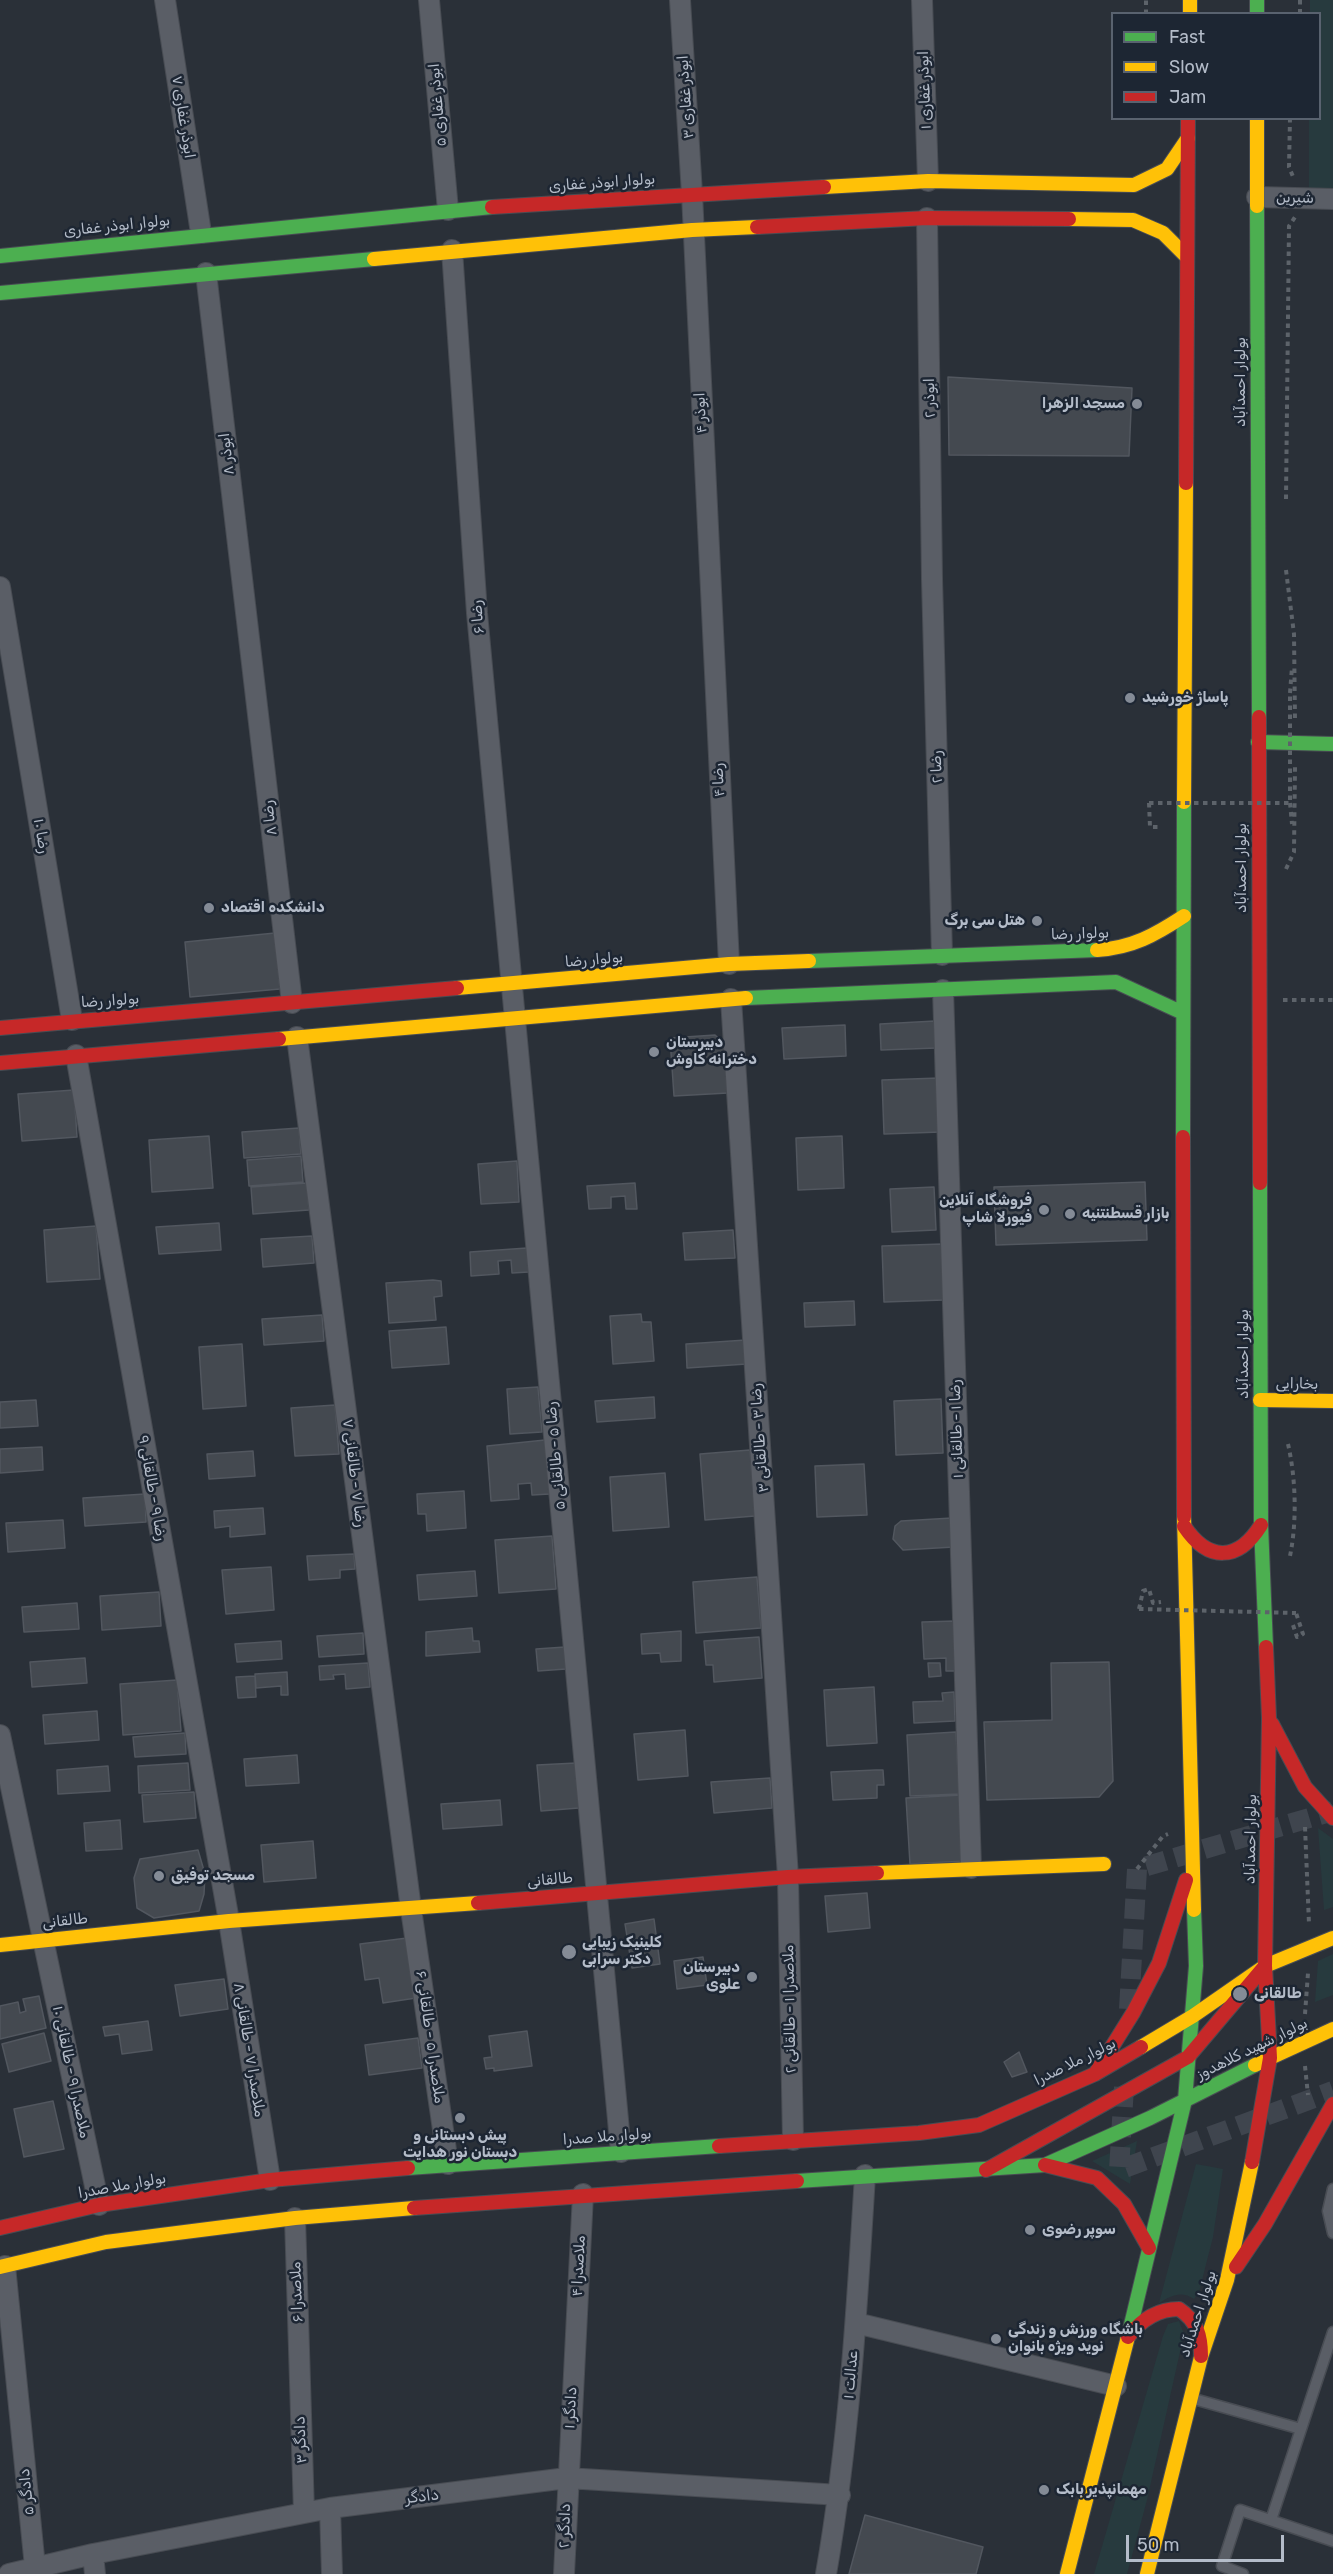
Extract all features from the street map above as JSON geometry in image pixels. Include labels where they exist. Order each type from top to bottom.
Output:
[{"type":"main road","points":[[1067,2574],[1116,2386],[1185,2100],[1196,1966],[1195,1854],[1184,1526],[1183,1013],[1188,120]]},
{"type":"main road","name":"بولوار احمدآباد","points":[[1147,2574],[1201,2357],[1227,2280],[1264,2104],[1270,2058],[1265,1966],[1269,1718],[1260,1525],[1257,120]]},
{"type":"main road","name":"بولوار ابوذر غفاری","points":[[0,256],[201,233],[448,210],[692,194],[928,181],[1134,185],[1167,169],[1188,138]]},
{"type":"main road","points":[[1133,220],[1142,203],[1134,185]]},
{"type":"main road","points":[[0,293],[204,263],[452,250],[692,230],[927,218],[1133,220],[1163,233],[1187,257]]},
{"type":"main road","points":[[201,233],[204,263]]},
{"type":"main road","points":[[1258,742],[1333,744]]},
{"type":"main road","name":"بولوار رضا","points":[[0,1063],[74,1037],[292,1003],[729,964],[1119,949],[1150,939],[1184,916]]},
{"type":"main road","points":[[1116,982],[1124,978],[1130,966],[1126,954],[1119,949]]},
{"type":"main road","name":"بولوار رضا","points":[[0,1028],[74,1037],[297,1037],[731,999],[1116,982],[1183,1013]]},
{"type":"main road","name":"بخارایی","points":[[1260,1400],[1333,1401]]},
{"type":"main road","points":[[1184,1526],[1199,1546],[1223,1554],[1236,1552],[1247,1545],[1260,1525]]},
{"type":"main road","points":[[1269,1718],[1303,1785],[1323,1811],[1333,1818]]},
{"type":"main road","points":[[1095,2074],[1133,2013],[1159,1963],[1195,1854]]},
{"type":"main road","name":"طالقانی","points":[[0,1945],[229,1921],[411,1909],[788,1877],[1104,1864]]},
{"type":"main road","points":[[1193,2016],[1265,1966],[1333,1938]]},
{"type":"main road","points":[[986,2170],[1188,2057],[1265,1966]]},
{"type":"main road","name":"بولوار ملا صدرا","points":[[0,2228],[99,2205],[270,2180],[448,2164],[919,2133],[979,2125],[1095,2074],[1193,2016]]},
{"type":"main road","name":"بولوار شهید کلاهدوز","points":[[1185,2100],[1333,2028]]},
{"type":"main road","points":[[1045,2165],[1185,2100]]},
{"type":"main road","points":[[1227,2280],[1265,2224],[1333,2104]]},
{"type":"main road","points":[[979,2125],[994,2146],[992,2162],[986,2170]]},
{"type":"main road","points":[[2,2267],[106,2242],[295,2218],[583,2194],[1045,2165],[1097,2178],[1124,2204],[1149,2248]]},
{"type":"main road","points":[[1128,2337],[1136,2326],[1157,2312],[1179,2309],[1195,2321],[1201,2339],[1201,2357]]},
{"type":"street","name":"ابوذر غفاری ۷","points":[[165,0],[201,233]]},
{"type":"street","name":"ابوذر غفاری ۵","points":[[429,0],[448,210]]},
{"type":"street","name":"ابوذر غفاری ۳","points":[[680,0],[692,194],[692,230]]},
{"type":"street","name":"ابوذر غفاری ۱","points":[[922,0],[928,181]]},
{"type":"street","name":"شیرین","points":[[1257,197],[1333,199]]},
{"type":"street","name":"ابوذر ۲","points":[[927,218],[932,579]]},
{"type":"street","name":"ابوذر ۴","points":[[692,230],[709,596]]},
{"type":"street","name":"رضا ۶","points":[[452,250],[477,613],[515,1019]]},
{"type":"street","name":"ابوذر ۸","points":[[204,263],[248,634]]},
{"type":"street","name":"رضا ۲","points":[[932,579],[942,955]]},
{"type":"street","name":"رضا ۱۰","points":[[0,587],[74,1037]]},
{"type":"street","name":"رضا ۴","points":[[709,596],[729,964]]},
{"type":"street","name":"رضا ۸","points":[[248,634],[292,1003]]},
{"type":"street","name":"رضا ۱ - طالقانی ۱","points":[[943,990],[971,1868]]},
{"type":"street","name":"رضا ۳ - طالقانی ۳","points":[[731,999],[788,1877]]},
{"type":"street","name":"رضا ۵ - طالقانی ۵","points":[[515,1019],[621,2152]]},
{"type":"street","name":"رضا ۹ - طالقانی ۹","points":[[74,1037],[229,1921]]},
{"type":"street","name":"رضا ۷ - طالقانی ۷","points":[[297,1037],[411,1909]]},
{"type":"street","name":"ملاصدرا ۹ - طالقانی ۱۰","points":[[0,1735],[99,2205]]},
{"type":"street","name":"ملاصدرا ۱ - طالقانی ۲","points":[[788,1877],[793,2140]]},
{"type":"street","name":"ملاصدرا ۵ - طالقانی ۶","points":[[411,1909],[448,2164]]},
{"type":"street","name":"ملاصدرا ۷ - طالقانی ۸","points":[[229,1921],[270,2180]]},
{"type":"street","name":"عدالت ۱","points":[[826,2574],[840,2495],[856,2323],[865,2175]]},
{"type":"street","name":"ملاصدرا ۴","points":[[575,2337],[583,2194]]},
{"type":"street","name":"ملاصدرا ۶","points":[[295,2218],[299,2366]]},
{"type":"street","name":"دادگر ۵","points":[[2,2267],[35,2567]]},
{"type":"street","points":[[856,2323],[1116,2386]]},
{"type":"street","name":"دادگر ۱","points":[[567,2478],[575,2337]]},
{"type":"street","name":"دادگر ۳","points":[[299,2366],[303,2513]]},
{"type":"street","name":"دادگر","points":[[9,2574],[93,2554],[330,2508],[567,2478],[840,2495]]},
{"type":"street","name":"دادگر ۲","points":[[564,2574],[567,2478]]},
{"type":"street","points":[[330,2508],[332,2574]]},
{"type":"street","points":[[93,2554],[95,2574]]},
{"type":"lane","points":[[1333,2190],[1328,2211],[1333,2233]]},
{"type":"lane","points":[[1271,2520],[1333,2332]]},
{"type":"lane","points":[[1191,2398],[1301,2429]]},
{"type":"lane","points":[[1243,2574],[1222,2566],[1240,2510],[1333,2541]]},
{"type":"path","points":[[1294,634],[1290,693],[1290,803],[1294,852]]},
{"type":"path","points":[[1150,826],[1149,803],[1290,803]]},
{"type":"path","points":[[1259,1000],[1333,1000]]},
{"type":"path","points":[[1154,1603],[1149,1588],[1143,1591],[1139,1609],[1296,1613],[1303,1634],[1297,1636],[1292,1622]]},
{"type":"path","points":[[1137,1869],[1163,1836]]},
{"type":"green space","points":[[1310,0],[1333,0],[1333,191],[1309,191],[1309,120],[1321,120],[1321,12],[1310,12]]},
{"type":"green space","points":[[1318,1828],[1333,1839],[1333,1907],[1324,1910]]},
{"type":"green space","points":[[1333,1954],[1333,1995],[1315,2002],[1318,1961]]},
{"type":"green space","points":[[1137,2141],[1130,2184],[1092,2161]]},
{"type":"green space","points":[[1196,2164],[1223,2169],[1213,2237],[1199,2292],[1194,2299],[1180,2294],[1159,2303]]},
{"type":"green space","points":[[1179,2321],[1184,2334],[1147,2500],[1127,2574],[1094,2574],[1163,2336],[1168,2324]]},
{"type":"building","points":[[948,377],[1132,388],[1129,456],[949,455]]},
{"type":"building","points":[[275,933],[280,989],[190,997],[185,942]]},
{"type":"building","points":[[935,1021],[937,1048],[881,1050],[880,1024]]},
{"type":"building","points":[[845,1025],[846,1056],[784,1059],[782,1028]]},
{"type":"building","points":[[715,1035],[726,1045],[728,1093],[674,1096],[670,1038]]},
{"type":"building","points":[[939,1078],[941,1132],[884,1134],[882,1080]]},
{"type":"building","points":[[74,1090],[77,1137],[22,1141],[18,1094]]},
{"type":"building","points":[[299,1128],[301,1154],[244,1158],[242,1132]]},
{"type":"building","points":[[209,1136],[213,1188],[152,1192],[149,1140]]},
{"type":"building","points":[[842,1136],[844,1188],[798,1190],[796,1138]]},
{"type":"building","points":[[301,1156],[303,1182],[249,1186],[247,1160]]},
{"type":"building","points":[[517,1161],[519,1202],[481,1204],[478,1164]]},
{"type":"building","name":"بازار قسطنتنیه","points":[[1145,1182],[1147,1240],[996,1245],[994,1187]]},
{"type":"building","points":[[307,1183],[309,1210],[253,1214],[251,1187]]},
{"type":"building","points":[[635,1183],[637,1209],[626,1209],[625,1196],[611,1197],[611,1208],[589,1209],[587,1186]]},
{"type":"building","points":[[934,1187],[936,1230],[892,1232],[890,1189]]},
{"type":"building","points":[[219,1223],[221,1250],[159,1254],[156,1227]]},
{"type":"building","points":[[96,1226],[100,1279],[47,1282],[44,1230]]},
{"type":"building","points":[[733,1230],[735,1258],[685,1260],[683,1233]]},
{"type":"building","points":[[312,1236],[314,1263],[263,1267],[261,1239]]},
{"type":"building","points":[[942,1244],[944,1300],[884,1302],[882,1246]]},
{"type":"building","points":[[527,1248],[529,1272],[512,1273],[511,1260],[498,1261],[499,1274],[471,1276],[470,1252]]},
{"type":"building","points":[[441,1281],[442,1296],[434,1297],[436,1320],[389,1323],[386,1283]]},
{"type":"building","points":[[854,1301],[855,1325],[805,1327],[804,1303]]},
{"type":"building","points":[[641,1314],[642,1322],[651,1322],[654,1361],[613,1364],[610,1316]]},
{"type":"building","points":[[322,1315],[324,1341],[264,1345],[262,1319]]},
{"type":"building","points":[[446,1327],[449,1364],[392,1368],[389,1331]]},
{"type":"building","points":[[746,1340],[747,1364],[687,1368],[686,1344]]},
{"type":"building","points":[[242,1344],[246,1406],[203,1409],[199,1347]]},
{"type":"building","points":[[538,1387],[542,1432],[510,1434],[507,1389]]},
{"type":"building","points":[[654,1397],[655,1418],[597,1422],[595,1401]]},
{"type":"building","points":[[941,1399],[943,1453],[896,1455],[894,1401]]},
{"type":"building","points":[[36,1400],[38,1426],[0,1428],[0,1402]]},
{"type":"building","points":[[335,1405],[339,1454],[295,1456],[291,1408]]},
{"type":"building","points":[[545,1440],[550,1494],[532,1495],[531,1483],[518,1484],[519,1499],[491,1501],[487,1446]]},
{"type":"building","points":[[42,1447],[43,1470],[0,1473],[0,1449]]},
{"type":"building","points":[[750,1450],[755,1516],[705,1520],[700,1454]]},
{"type":"building","points":[[253,1451],[255,1476],[209,1479],[207,1454]]},
{"type":"building","points":[[864,1464],[867,1515],[817,1517],[815,1466]]},
{"type":"building","points":[[665,1473],[669,1527],[613,1531],[610,1477]]},
{"type":"building","points":[[464,1491],[466,1528],[427,1531],[426,1514],[418,1514],[417,1494]]},
{"type":"building","points":[[145,1494],[146,1522],[85,1526],[83,1498]]},
{"type":"building","points":[[263,1508],[265,1534],[230,1537],[230,1526],[215,1528],[214,1511]]},
{"type":"building","points":[[952,1518],[954,1547],[903,1550],[893,1539],[895,1526],[901,1521]]},
{"type":"building","points":[[63,1520],[65,1548],[8,1552],[6,1523]]},
{"type":"building","points":[[552,1536],[556,1589],[499,1593],[495,1540]]},
{"type":"building","points":[[354,1554],[355,1569],[340,1570],[340,1578],[309,1580],[307,1556]]},
{"type":"building","points":[[271,1567],[274,1610],[226,1614],[222,1570]]},
{"type":"building","points":[[475,1571],[477,1596],[419,1600],[417,1575]]},
{"type":"building","points":[[757,1577],[761,1628],[696,1633],[693,1582]]},
{"type":"building","points":[[159,1592],[161,1626],[102,1630],[100,1596]]},
{"type":"building","points":[[77,1603],[79,1629],[24,1632],[22,1607]]},
{"type":"building","points":[[955,1621],[957,1671],[946,1671],[946,1658],[924,1659],[922,1622]]},
{"type":"building","points":[[472,1628],[473,1641],[479,1641],[480,1652],[426,1656],[426,1632]]},
{"type":"building","points":[[681,1631],[681,1661],[661,1662],[660,1653],[642,1654],[641,1634]]},
{"type":"building","points":[[363,1633],[364,1654],[319,1657],[317,1636]]},
{"type":"building","points":[[759,1637],[762,1678],[714,1682],[713,1665],[706,1665],[704,1641]]},
{"type":"building","points":[[281,1641],[282,1659],[237,1662],[235,1644]]},
{"type":"building","points":[[565,1647],[566,1669],[538,1671],[536,1649]]},
{"type":"building","points":[[85,1658],[87,1683],[32,1687],[30,1662]]},
{"type":"building","points":[[1109,1662],[1113,1781],[1099,1797],[987,1800],[984,1722],[1052,1720],[1051,1663]]},
{"type":"building","points":[[368,1663],[370,1687],[346,1689],[345,1674],[333,1675],[334,1679],[320,1680],[319,1666]]},
{"type":"building","points":[[928,1663],[940,1663],[941,1676],[929,1677]]},
{"type":"building","points":[[287,1672],[288,1695],[281,1695],[281,1686],[256,1688],[255,1674]]},
{"type":"building","points":[[255,1676],[256,1697],[238,1698],[236,1677]]},
{"type":"building","points":[[177,1680],[181,1731],[123,1735],[120,1684]]},
{"type":"building","points":[[874,1687],[877,1743],[827,1746],[824,1690]]},
{"type":"building","points":[[954,1692],[955,1721],[914,1723],[913,1702],[943,1701],[942,1693]]},
{"type":"building","points":[[97,1711],[99,1740],[45,1744],[43,1715]]},
{"type":"building","points":[[685,1730],[688,1776],[638,1780],[634,1734]]},
{"type":"building","points":[[956,1732],[959,1794],[910,1796],[907,1735]]},
{"type":"building","points":[[185,1733],[186,1754],[135,1757],[133,1737]]},
{"type":"building","points":[[297,1755],[299,1783],[246,1786],[244,1759]]},
{"type":"building","points":[[188,1763],[190,1790],[139,1793],[138,1766]]},
{"type":"building","points":[[576,1763],[579,1808],[541,1811],[537,1765]]},
{"type":"building","points":[[108,1766],[110,1791],[58,1794],[57,1770]]},
{"type":"building","points":[[883,1770],[884,1785],[877,1785],[877,1798],[833,1800],[831,1772]]},
{"type":"building","points":[[770,1778],[772,1808],[714,1813],[711,1782]]},
{"type":"building","points":[[194,1792],[196,1818],[144,1822],[142,1795]]},
{"type":"building","points":[[962,1795],[966,1861],[910,1864],[906,1798]]},
{"type":"building","points":[[500,1800],[502,1825],[443,1829],[441,1804]]},
{"type":"building","points":[[120,1820],[122,1849],[86,1851],[84,1823]]},
{"type":"building","points":[[313,1841],[316,1878],[264,1882],[261,1845]]},
{"type":"building","points":[[198,1850],[205,1874],[204,1894],[199,1911],[154,1918],[137,1908],[134,1878],[140,1859]]},
{"type":"building","points":[[867,1893],[870,1928],[828,1932],[825,1896]]},
{"type":"building","points":[[654,1919],[660,1964],[632,1968],[625,1924]]},
{"type":"building","points":[[407,1938],[416,1998],[383,2003],[379,1978],[365,1980],[360,1944]]},
{"type":"building","points":[[703,1957],[707,1985],[677,1989],[674,1961]]},
{"type":"building","points":[[224,1979],[228,2009],[180,2016],[175,1985]]},
{"type":"building","points":[[39,1996],[46,2028],[0,2039],[0,2006],[18,2002],[20,2013],[26,2011],[23,1999]]},
{"type":"building","points":[[148,2021],[152,2050],[122,2054],[119,2034],[105,2036],[103,2027]]},
{"type":"building","points":[[527,2031],[532,2066],[494,2071],[494,2068],[486,2069],[484,2058],[492,2057],[489,2036]]},
{"type":"building","points":[[44,2033],[51,2061],[9,2072],[2,2044]]},
{"type":"building","points":[[418,2038],[422,2068],[369,2075],[365,2045]]},
{"type":"building","points":[[1019,2052],[1027,2072],[1012,2077],[1004,2062]]},
{"type":"building","points":[[53,2101],[64,2149],[24,2157],[14,2109]]},
{"type":"building","points":[[865,2515],[983,2547],[976,2574],[849,2574]]},
{"type":"tunnel","points":[[1129,2009],[1137,1869],[1333,1811]]},
{"type":"tunnel","points":[[1124,2087],[1119,2170],[1333,2091]]},
{"type":"traffic: fast","points":[[1257,0],[1257,12]]},
{"type":"traffic: fast","points":[[1257,206],[1259,717]]},
{"type":"traffic: fast","points":[[0,256],[492,207]]},
{"type":"traffic: fast","points":[[0,293],[374,259]]},
{"type":"traffic: fast","points":[[1258,742],[1333,744]]},
{"type":"traffic: fast","points":[[1183,1137],[1184,802]]},
{"type":"traffic: fast","points":[[809,961],[1097,950]]},
{"type":"traffic: fast","points":[[746,998],[1116,982],[1183,1013]]},
{"type":"traffic: fast","points":[[1260,1183],[1261,1525],[1266,1647]]},
{"type":"traffic: fast","points":[[1130,2329],[1185,2100],[1196,1966],[1194,1910]]},
{"type":"traffic: fast","points":[[797,2181],[1045,2165],[1150,2118],[1255,2065]]},
{"type":"traffic: fast","points":[[408,2168],[719,2146]]},
{"type":"traffic: slow","points":[[1190,0],[1190,12]]},
{"type":"traffic: slow","points":[[1257,120],[1257,206]]},
{"type":"traffic: slow","points":[[824,187],[928,181],[1134,185],[1167,169],[1188,138]]},
{"type":"traffic: slow","points":[[1069,219],[1133,220],[1163,233],[1187,257]]},
{"type":"traffic: slow","points":[[374,259],[692,230],[757,227]]},
{"type":"traffic: slow","points":[[1184,802],[1186,483]]},
{"type":"traffic: slow","points":[[1097,950],[1121,947],[1143,939],[1184,916]]},
{"type":"traffic: slow","points":[[457,988],[729,964],[809,961]]},
{"type":"traffic: slow","points":[[279,1039],[746,998]]},
{"type":"traffic: slow","points":[[1260,1400],[1333,1401]]},
{"type":"traffic: slow","points":[[1184,1517],[1194,1910]]},
{"type":"traffic: slow","points":[[877,1873],[1104,1864]]},
{"type":"traffic: slow","points":[[0,1945],[229,1921],[478,1903]]},
{"type":"traffic: slow","points":[[1141,2047],[1193,2016],[1265,1966],[1333,1938]]},
{"type":"traffic: slow","points":[[1255,2065],[1333,2029]]},
{"type":"traffic: slow","points":[[1147,2574],[1201,2357],[1227,2280],[1252,2162]]},
{"type":"traffic: slow","points":[[0,2267],[106,2242],[295,2218],[414,2208]]},
{"type":"traffic: slow","points":[[1067,2574],[1130,2329]]},
{"type":"traffic: jam","points":[[1186,483],[1188,120]]},
{"type":"traffic: jam","points":[[492,207],[824,187]]},
{"type":"traffic: jam","points":[[757,227],[927,218],[1069,219]]},
{"type":"traffic: jam","points":[[1259,717],[1260,1183]]},
{"type":"traffic: jam","points":[[0,1028],[457,988]]},
{"type":"traffic: jam","points":[[0,1063],[279,1039]]},
{"type":"traffic: jam","points":[[1183,1137],[1184,1517]]},
{"type":"traffic: jam","points":[[1184,1526],[1203,1546],[1223,1553],[1243,1546],[1261,1525]]},
{"type":"traffic: jam","points":[[1252,2162],[1270,2058],[1265,1966],[1269,1718],[1266,1647]]},
{"type":"traffic: jam","points":[[1272,1724],[1305,1787],[1333,1818]]},
{"type":"traffic: jam","points":[[478,1903],[788,1877],[877,1873]]},
{"type":"traffic: jam","points":[[1095,2074],[1133,2013],[1159,1963],[1186,1880]]},
{"type":"traffic: jam","points":[[986,2170],[1188,2057],[1265,1966]]},
{"type":"traffic: jam","points":[[719,2146],[919,2133],[979,2125],[1095,2074],[1141,2047]]},
{"type":"traffic: jam","points":[[1236,2267],[1265,2224],[1333,2104]]},
{"type":"traffic: jam","points":[[1045,2165],[1097,2178],[1124,2204],[1149,2248]]},
{"type":"traffic: jam","points":[[0,2228],[99,2205],[270,2180],[408,2168]]},
{"type":"traffic: jam","points":[[414,2208],[797,2181]]},
{"type":"traffic: jam","points":[[1128,2337],[1138,2325],[1157,2313],[1179,2309],[1190,2318],[1197,2329],[1201,2356]]},
{"type":"place","name":"مسجد الزهرا","points":[[1137,404]]},
{"type":"place","name":"پاساژ خورشید","points":[[1130,698]]},
{"type":"place","name":"دانشکده اقتصاد","points":[[209,908]]},
{"type":"place","name":"هتل سی برگ","points":[[1037,921]]},
{"type":"place","name":"دبیرستان دخترانه کاوش","points":[[654,1052]]},
{"type":"place","name":"فروشگاه آنلاین فیورلا شاپ","points":[[1044,1210]]},
{"type":"place","name":"بازار قسطنتنیه","points":[[1070,1214]]},
{"type":"place","name":"مسجد توفیق","points":[[159,1876]]},
{"type":"place","name":"کلینیک زیبایی دکتر سرابی","points":[[569,1952]]},
{"type":"place","name":"دبیرستان علوی","points":[[752,1977]]},
{"type":"place","name":"طالقانی","points":[[1240,1994]]},
{"type":"place","name":"پیش دبستانی و دبستان نور هدایت","points":[[460,2118]]},
{"type":"place","name":"سوپر رضوی","points":[[1030,2230]]},
{"type":"place","name":"باشگاه ورزش و زندگی نوید ویژه بانوان","points":[[996,2339]]},
{"type":"place","name":"مهمانپذیر بابک","points":[[1044,2490]]}]
